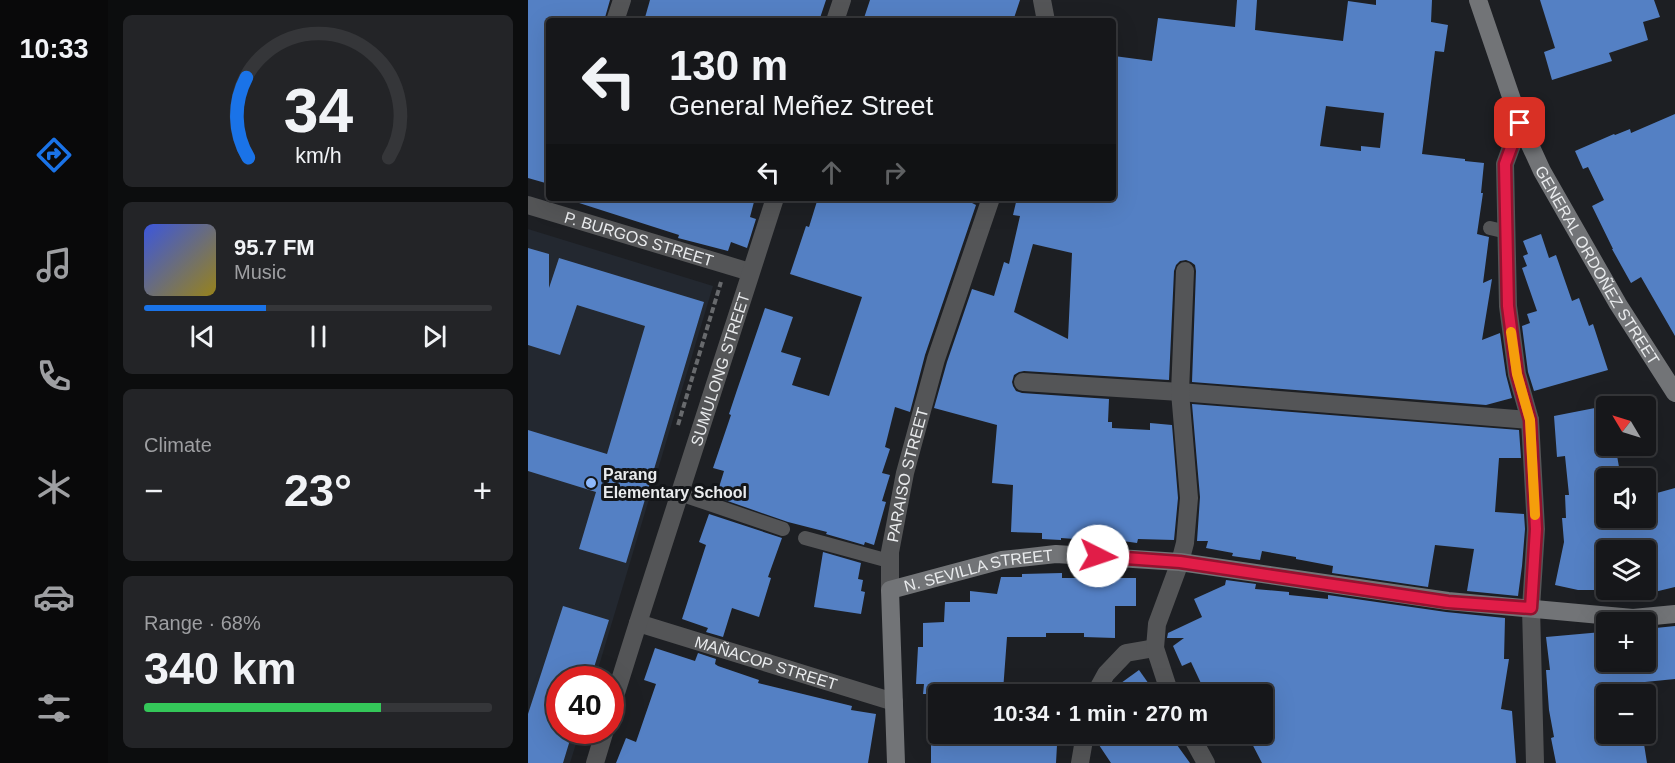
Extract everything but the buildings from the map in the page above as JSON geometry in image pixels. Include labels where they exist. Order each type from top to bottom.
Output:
[{"type":"street","points":[[616,18],[622,0]]},
{"type":"street","points":[[836,18],[842,0]]},
{"type":"street","points":[[1042,0],[1045,18]]},
{"type":"street","name":"GENERAL ORDOÑEZ STREET","points":[[1478,0],[1520,123],[1542,171],[1626,318],[1675,393]]},
{"type":"street","points":[[1520,123],[1505,164],[1498,230],[1517,374],[1530,420],[1536,529],[1531,608],[1535,763]]},
{"type":"street","name":"SUMULONG STREET","points":[[624,668],[774,201]]},
{"type":"street","name":"PARAISO STREET","points":[[896,763],[889,561],[905,473],[936,359],[990,201]]},
{"type":"street","name":"P. BURGOS STREET","points":[[528,205],[555,205],[750,272]]},
{"type":"street","points":[[1167,684],[1155,648],[1157,624],[1185,543],[1189,498],[1180,392],[1185,271]]},
{"type":"street","points":[[1023,382],[1530,420]]},
{"type":"street","name":"N. SEVILLA STREET","points":[[890,590],[1002,560],[1056,554],[1180,562],[1448,602],[1633,618],[1675,614]]},
{"type":"street","name":"MAÑACOP STREET","points":[[638,623],[894,702]]},
{"type":"street","points":[[1100,684],[1106,674],[1126,653],[1155,648]]},
{"type":"street","points":[[595,763],[601,744]]},
{"type":"street","points":[[1080,763],[1083,744]]},
{"type":"street","points":[[1196,744],[1206,763]]},
{"type":"lane","points":[[680,494],[783,529]]},
{"type":"lane","points":[[805,538],[889,561]]},
{"type":"shaded area","name":"Parang Elementary School","points":[[528,229],[713,286],[599,666],[546,666],[546,744],[576,744],[570,763],[528,763]]},
{"type":"slow traffic","points":[[1511,332],[1517,374],[1530,420],[1535,515]]},
{"type":"place","name":"Parang Elementary School","points":[[591,483]]},
{"type":"route","points":[[1098,556],[1180,562],[1448,602],[1531,608],[1536,529],[1530,420],[1517,374],[1508,306],[1505,164],[1520,123]]}]
